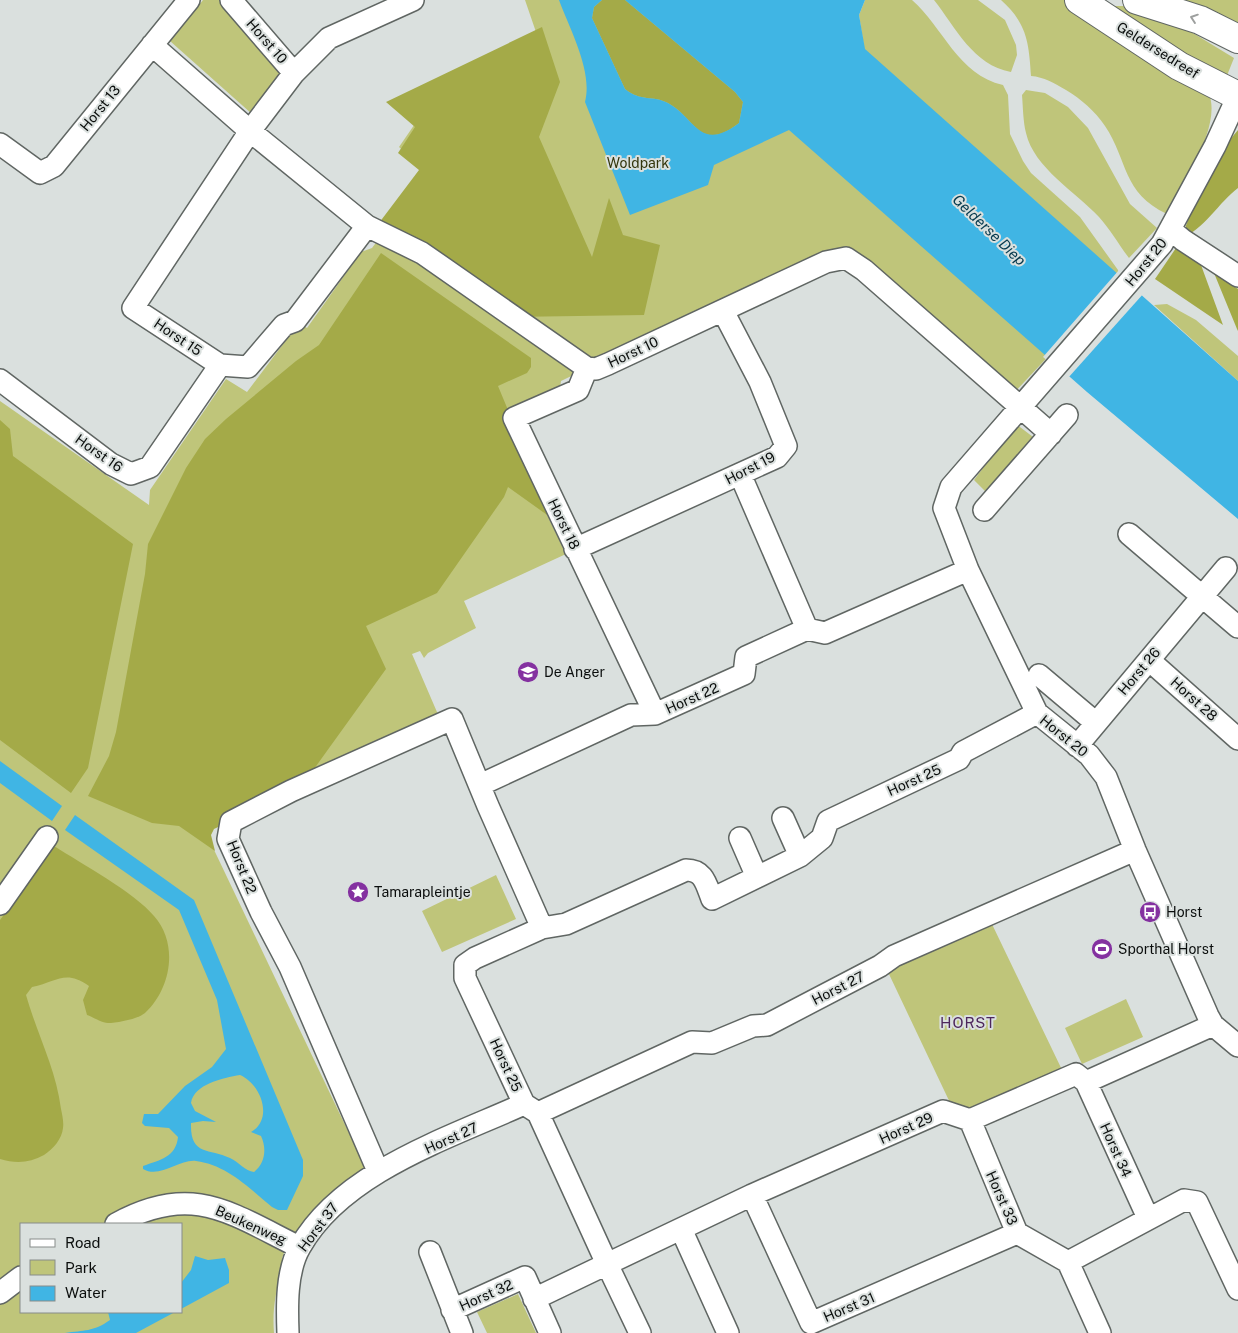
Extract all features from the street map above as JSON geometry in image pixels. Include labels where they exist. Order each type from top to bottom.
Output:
[{"type":"main road","points":[[1136,0],[1200,20],[1238,39]]},
{"type":"main road","name":"Geldersedreef","points":[[1082,1],[1179,66],[1238,96]]},
{"type":"street","name":"Horst 13","points":[[0,144],[40,173],[54,166],[189,0]]},
{"type":"street","name":"Horst 10","points":[[231,0],[294,73],[250,131]]},
{"type":"street","points":[[294,73],[329,38],[413,0]]},
{"type":"street","points":[[152,45],[250,131],[367,226],[422,253],[587,368]]},
{"type":"street","name":"Horst 20","points":[[1213,1025],[1135,850],[1106,777],[1089,755],[1037,713],[968,570],[944,508],[951,488],[1020,406],[1153,256],[1171,230],[1238,96]]},
{"type":"street","name":"Horst 15","points":[[220,366],[133,308],[250,131]]},
{"type":"street","points":[[220,366],[248,367],[284,325],[295,321],[367,226]]},
{"type":"street","points":[[1171,230],[1237,276]]},
{"type":"street","name":"Horst 10","points":[[587,368],[602,366],[826,262],[846,258],[864,270],[1020,406]]},
{"type":"street","name":"Horst 19","points":[[576,549],[777,457],[786,446],[760,382],[723,311]]},
{"type":"street","name":"Horst 16","points":[[0,380],[111,464],[131,474],[150,467],[220,366]]},
{"type":"street","name":"Horst 18","points":[[587,368],[578,390],[514,418],[656,714]]},
{"type":"street","points":[[1020,406],[1051,434]]},
{"type":"street","points":[[984,510],[1067,415]]},
{"type":"street","points":[[740,474],[807,629]]},
{"type":"street","points":[[1129,534],[1238,627]]},
{"type":"street","name":"Horst 26","points":[[1077,746],[1226,568]]},
{"type":"street","name":"Horst 22","points":[[480,785],[631,714],[656,714],[744,674],[746,657],[807,629],[825,633],[968,570]]},
{"type":"street","name":"Horst 28","points":[[1149,660],[1238,739]]},
{"type":"street","points":[[1039,674],[1096,723]]},
{"type":"street","name":"Horst 25","points":[[607,1264],[464,978],[465,965],[475,958],[542,928],[566,924],[686,870],[694,870],[702,876],[712,899],[800,856],[822,838],[828,821],[959,760],[963,752],[1037,713]]},
{"type":"street","name":"Horst 22","points":[[378,1171],[290,967],[261,912],[228,839],[230,822],[291,791],[452,719],[542,928]]},
{"type":"street","points":[[783,818],[800,856]]},
{"type":"street","points":[[0,904],[47,837]]},
{"type":"street","points":[[740,838],[757,877]]},
{"type":"street","name":"Horst 27","points":[[378,1171],[692,1042],[712,1043],[753,1026],[768,1025],[880,966],[894,956],[1135,850]]},
{"type":"street","points":[[970,1120],[1076,1074],[1086,1082],[1213,1025],[1238,1046]]},
{"type":"street","name":"Horst 34","points":[[1086,1082],[1148,1218]]},
{"type":"street","name":"Horst 29","points":[[607,1264],[752,1195],[943,1112],[970,1120]]},
{"type":"street","name":"Horst 33","points":[[970,1120],[1017,1233],[1068,1262]]},
{"type":"street","name":"Horst 37","points":[[288,1333],[287,1307],[294,1264],[299,1247],[331,1205],[378,1171]]},
{"type":"street","name":"Horst 31","points":[[752,1195],[813,1328],[1017,1233]]},
{"type":"street","points":[[1100,1333],[1068,1262],[1184,1200],[1196,1202],[1238,1289]]},
{"type":"street","name":"Beukenweg","points":[[118,1223],[157,1206],[186,1202],[222,1209],[299,1247]]},
{"type":"street","points":[[682,1229],[728,1333]]},
{"type":"street","name":"Horst 32","points":[[430,1252],[462,1333]]},
{"type":"street","points":[[607,1264],[640,1333]]},
{"type":"street","name":"Horst 32","points":[[534,1299],[607,1264]]},
{"type":"street","name":"Horst 32","points":[[452,1310],[525,1277],[550,1333]]},
{"type":"street","points":[[0,1293],[20,1278]]},
{"type":"green space","points":[[203,0],[226,0],[286,74],[252,114],[170,41]]},
{"type":"green space","name":"Woldpark","points":[[525,0],[859,0],[854,37],[864,47],[859,15],[865,0],[912,0],[963,61],[987,80],[1003,85],[1008,95],[1010,134],[1023,161],[1031,173],[1080,217],[1118,270],[1119,281],[1012,395],[846,254],[592,366],[561,381],[560,387],[508,410],[497,411],[566,554],[464,601],[476,628],[428,653],[424,658],[420,651],[412,654],[443,726],[215,820],[206,833],[367,1171],[339,1187],[328,1196],[301,1227],[284,1253],[282,1258],[286,1262],[276,1297],[274,1333],[0,1333],[0,401],[149,505],[150,490],[226,379],[247,392],[299,323],[307,328],[361,252],[372,248],[428,173],[399,147],[421,115],[537,35]]},
{"type":"green space","points":[[602,0],[625,0],[735,92],[743,102],[739,123],[726,132],[715,135],[706,134],[668,103],[657,99],[636,96],[625,89],[592,18],[594,7]]},
{"type":"green space","points":[[934,0],[978,0],[1005,20],[1016,45],[1017,55],[1011,72],[986,62],[976,54],[966,44]]},
{"type":"green space","points":[[1001,0],[1073,0],[1208,92],[1211,105],[1206,137],[1191,172],[1167,214],[1152,206],[1134,186],[1105,126],[1092,110],[1077,97],[1057,85],[1045,79],[1031,76],[1025,34],[1016,17]]},
{"type":"green space","points":[[1157,0],[1238,0],[1238,33]]},
{"type":"green space","points":[[1111,6],[1123,6],[1165,16],[1234,58],[1226,78],[1204,67]]},
{"type":"green space","points":[[542,27],[560,82],[539,137],[592,257],[609,198],[623,235],[660,245],[644,315],[511,317],[379,223],[419,170],[398,153],[415,127],[386,102]]},
{"type":"green space","points":[[1026,90],[1045,93],[1068,107],[1088,128],[1130,204],[1157,228],[1129,258],[1099,217],[1057,179],[1030,146],[1025,128],[1022,95]]},
{"type":"green space","points":[[1238,130],[1238,188],[1204,223],[1182,237],[1212,167]]},
{"type":"green space","points":[[1176,248],[1201,265],[1223,325],[1155,279]]},
{"type":"green space","points":[[381,253],[531,358],[531,367],[527,373],[498,386],[508,410],[505,412],[550,517],[508,487],[504,497],[437,593],[366,626],[386,669],[301,787],[214,829],[211,835],[215,851],[179,826],[152,823],[88,796],[109,756],[116,732],[145,574],[148,544],[186,468],[205,439],[226,419],[296,361],[319,345]]},
{"type":"green space","points":[[1214,273],[1238,289],[1238,331],[1237,329]]},
{"type":"green space","points":[[1167,304],[1196,320],[1238,356],[1238,381],[1154,305]]},
{"type":"green space","points":[[0,420],[10,429],[13,456],[133,544],[88,768],[71,793],[0,740]]},
{"type":"green space","points":[[1016,424],[1037,440],[989,495],[974,480]]},
{"type":"green space","points":[[54,846],[134,897],[154,916],[162,927],[167,940],[169,966],[161,992],[145,1013],[133,1019],[117,1022],[106,1023],[87,1015],[83,1000],[89,986],[81,981],[73,978],[61,978],[32,987],[26,995],[59,1094],[63,1128],[61,1136],[51,1150],[44,1155],[28,1161],[12,1162],[0,1159],[0,920]]},
{"type":"green space","points":[[496,875],[516,919],[442,952],[422,911]]},
{"type":"green space","points":[[990,920],[1064,1074],[973,1111],[953,1109],[888,972],[901,962]]},
{"type":"green space","points":[[1126,999],[1143,1037],[1082,1064],[1065,1028]]},
{"type":"green space","points":[[518,1294],[536,1333],[487,1333],[477,1312]]},
{"type":"water","name":"Gelderse Diep","points":[[559,0],[602,0],[594,7],[592,18],[625,89],[636,96],[657,99],[668,103],[699,130],[706,134],[715,135],[739,123],[743,102],[735,92],[625,0],[865,0],[859,15],[865,49],[1238,381],[1238,519],[1087,392],[789,130],[714,165],[708,185],[630,215],[585,102],[587,90],[583,64]]},
{"type":"water","points":[[0,761],[62,806],[52,821],[0,783]]},
{"type":"water","points":[[75,815],[194,900],[303,1160],[303,1176],[287,1210],[278,1210],[272,1207],[237,1178],[207,1163],[190,1161],[156,1172],[143,1169],[143,1166],[166,1157],[171,1153],[177,1144],[178,1137],[169,1128],[145,1126],[142,1123],[144,1114],[158,1114],[185,1086],[212,1067],[226,1049],[217,1000],[179,910],[65,830]],"holes":[[[240,1075],[259,1094],[263,1111],[262,1119],[251,1132],[261,1136],[264,1146],[263,1160],[254,1172],[230,1158],[197,1146],[192,1134],[191,1123],[203,1121],[216,1122],[195,1111],[191,1103],[193,1096],[203,1087],[210,1083]]]},
{"type":"water","points":[[195,1256],[208,1260],[225,1258],[229,1270],[229,1283],[182,1308],[182,1282],[191,1270]]},
{"type":"water","points":[[108,1313],[173,1313],[136,1333],[65,1333],[88,1330],[110,1320]]},
{"type":"pier","points":[[1119,270],[1144,293],[1068,378],[1043,357]]},
{"type":"place","name":"De Anger","points":[[528,672]]},
{"type":"place","name":"Tamarapleintje","points":[[358,892]]},
{"type":"place","name":"Horst","points":[[1150,912]]},
{"type":"place","name":"Sporthal Horst","points":[[1102,949]]},
{"type":"district","name":"HORST","points":[[968,1023]]}]
